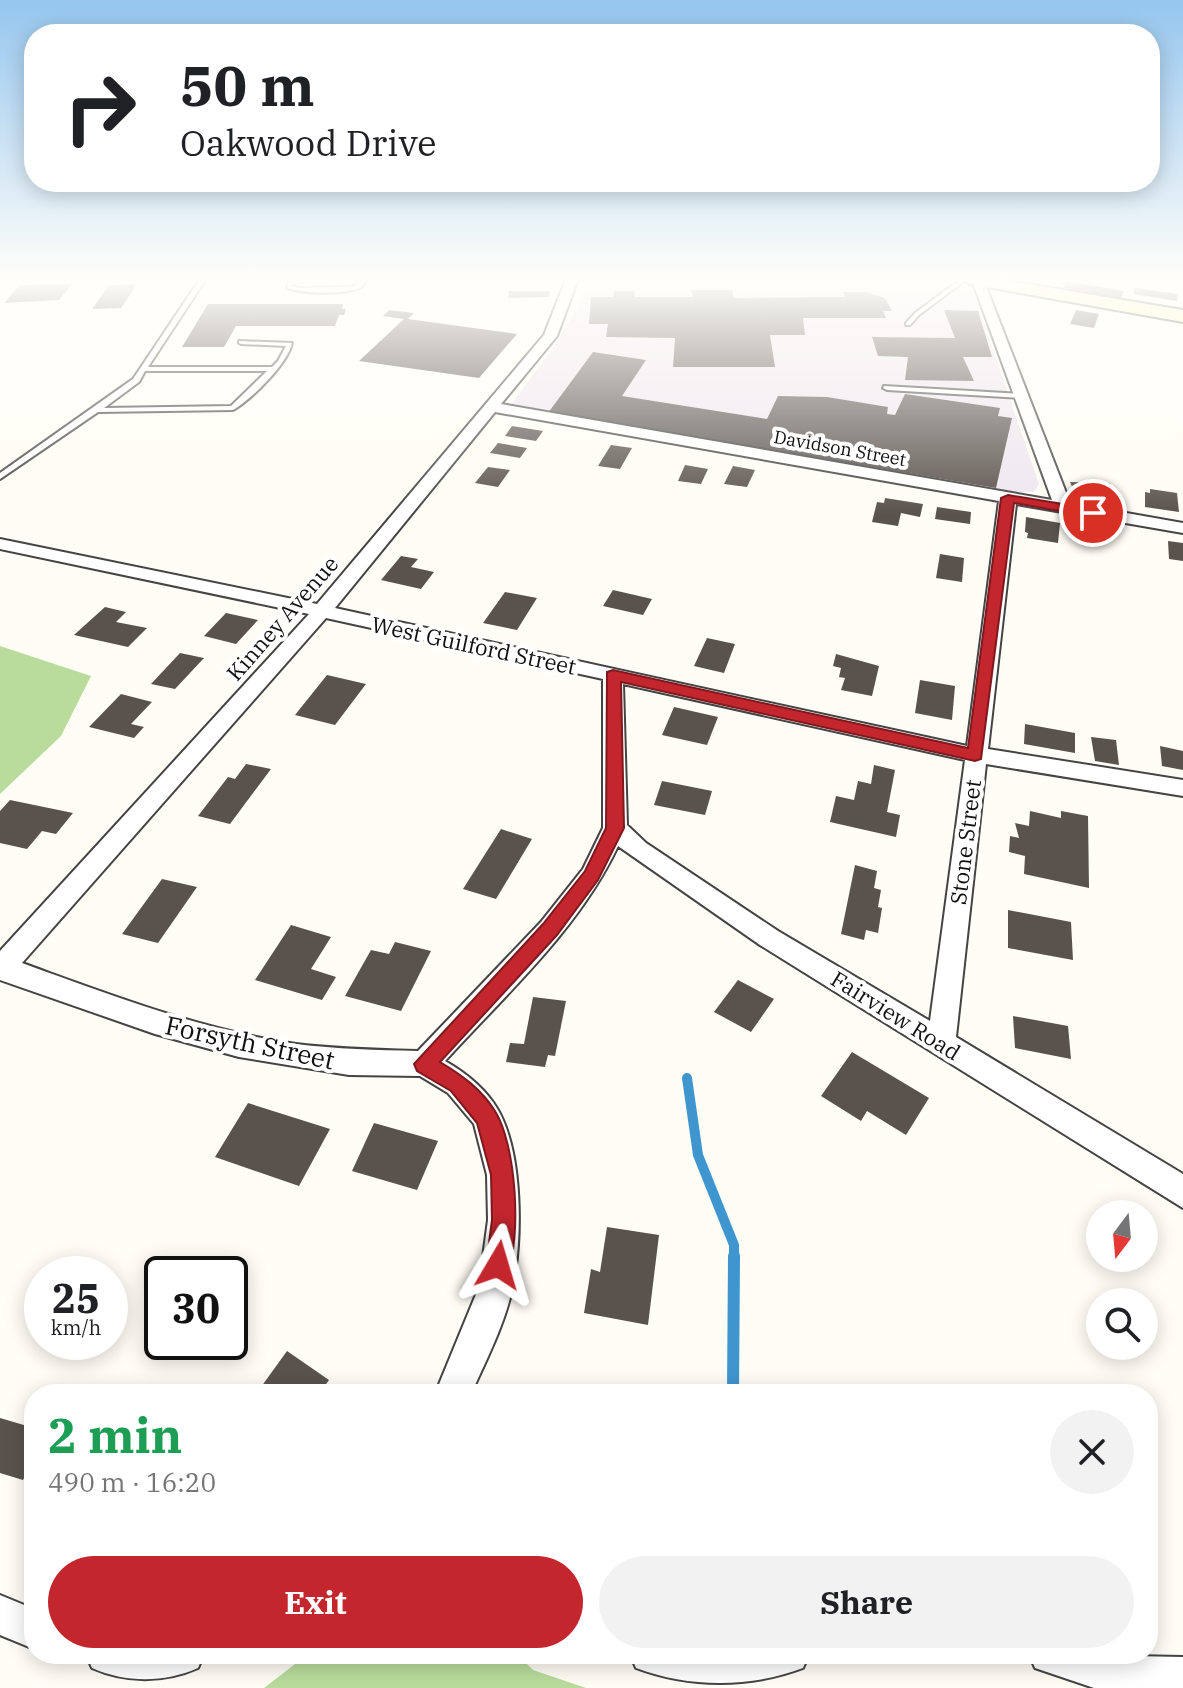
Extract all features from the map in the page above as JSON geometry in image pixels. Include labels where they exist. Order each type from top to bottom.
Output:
[{"type":"street","name":"Kinney Avenue","points":[[1,968],[322,611],[532,358]]},
{"type":"street","points":[[1005,358],[1063,508]]},
{"type":"street","name":"Davidson Street","points":[[490,407],[1183,528]]},
{"type":"street","name":"Stone Street","points":[[941,1043],[1008,498]]},
{"type":"street","name":"West Guilford Street","points":[[0,544],[322,611],[975,755],[1183,788]]},
{"type":"street","points":[[424,1064],[550,929],[592,875],[615,828],[613,675]]},
{"type":"street","name":"Fairview Road","points":[[615,828],[637,849],[756,929],[1183,1193]]},
{"type":"street","name":"Forsyth Street","points":[[1,968],[155,1022],[239,1045],[349,1062],[424,1064],[458,1084],[487,1118],[502,1175],[504,1220],[496,1287],[457,1384]]},
{"type":"street","points":[[0,1615],[24,1625]]},
{"type":"street","points":[[708,1664],[726,1667],[741,1664]]},
{"type":"street","points":[[1085,1664],[1169,1681],[1183,1678]]},
{"type":"lane","points":[[0,477],[97,410],[145,369],[152,358]]},
{"type":"lane","points":[[97,410],[233,408],[275,369],[282,358]]},
{"type":"lane","points":[[145,369],[275,369]]},
{"type":"lane","points":[[887,388],[1022,396]]},
{"type":"shaded area","points":[[546,358],[996,358],[1039,484],[1034,492],[1010,492],[509,407]]},
{"type":"green space","points":[[0,646],[91,676],[61,736],[0,794]]},
{"type":"green space","points":[[295,1664],[527,1664],[533,1670],[586,1688],[264,1688]]},
{"type":"building","points":[[362,358],[496,358],[479,378],[359,361]]},
{"type":"building","points":[[589,358],[631,358],[646,360],[622,396],[767,419],[778,396],[827,397],[888,407],[887,414],[895,415],[905,394],[1000,408],[998,416],[1012,418],[996,488],[548,413]]},
{"type":"building","points":[[674,358],[774,358],[775,367],[673,367]]},
{"type":"building","points":[[908,358],[963,358],[974,381],[905,380]]},
{"type":"building","points":[[512,426],[543,431],[536,441],[505,436]]},
{"type":"building","points":[[498,443],[527,448],[520,458],[490,453]]},
{"type":"building","points":[[611,445],[632,448],[620,469],[598,466]]},
{"type":"building","points":[[685,465],[708,469],[701,484],[678,481]]},
{"type":"building","points":[[733,466],[755,470],[747,487],[724,484]]},
{"type":"building","points":[[488,467],[510,470],[498,487],[475,483]]},
{"type":"building","points":[[1070,482],[1110,483],[1120,503],[1079,502]]},
{"type":"building","points":[[1150,489],[1177,493],[1179,512],[1145,507],[1145,492],[1150,493]]},
{"type":"building","points":[[885,498],[923,504],[920,517],[901,513],[898,526],[872,522],[877,502],[884,503]]},
{"type":"building","points":[[937,507],[971,512],[970,524],[935,519]]},
{"type":"building","points":[[1026,517],[1060,523],[1058,543],[1027,538]]},
{"type":"building","points":[[1168,541],[1183,543],[1183,561],[1169,559]]},
{"type":"building","points":[[940,554],[964,558],[962,582],[936,578]]},
{"type":"building","points":[[401,556],[418,559],[411,567],[434,572],[421,589],[381,580]]},
{"type":"building","points":[[613,590],[652,599],[643,615],[603,606]]},
{"type":"building","points":[[505,592],[537,598],[517,630],[483,623]]},
{"type":"building","points":[[105,607],[126,612],[116,622],[147,628],[128,647],[74,635]]},
{"type":"building","points":[[226,613],[258,620],[236,644],[204,636]]},
{"type":"building","points":[[707,638],[735,644],[724,673],[694,666]]},
{"type":"building","points":[[180,653],[204,658],[175,689],[151,684]]},
{"type":"building","points":[[836,654],[879,666],[872,696],[841,690],[845,678],[839,677],[841,668],[833,666]]},
{"type":"building","points":[[327,675],[366,684],[335,725],[295,715]]},
{"type":"building","points":[[920,680],[955,686],[952,720],[915,713]]},
{"type":"building","points":[[121,694],[152,702],[131,724],[144,727],[134,738],[89,727]]},
{"type":"building","points":[[674,707],[718,717],[707,745],[662,735]]},
{"type":"building","points":[[1025,724],[1075,733],[1075,753],[1024,744]]},
{"type":"building","points":[[1091,737],[1116,740],[1119,765],[1095,761]]},
{"type":"building","points":[[1160,746],[1183,751],[1183,770],[1162,766]]},
{"type":"building","points":[[246,764],[271,769],[230,824],[198,816],[228,777],[235,779]]},
{"type":"building","points":[[874,765],[895,770],[887,812],[900,815],[896,837],[830,822],[836,796],[854,800],[858,781],[871,784]]},
{"type":"building","points":[[662,781],[712,791],[705,815],[654,805]]},
{"type":"building","points":[[10,800],[73,813],[56,834],[42,831],[27,849],[0,843],[0,811]]},
{"type":"building","points":[[1030,811],[1061,818],[1061,811],[1088,816],[1089,888],[1024,874],[1025,856],[1009,852],[1010,836],[1019,838],[1015,823],[1029,826]]},
{"type":"building","points":[[501,829],[532,839],[496,899],[463,889]]},
{"type":"building","points":[[855,865],[877,871],[874,888],[881,890],[878,933],[866,930],[864,940],[841,934]]},
{"type":"building","points":[[162,879],[197,887],[158,943],[122,934]]},
{"type":"building","points":[[1008,910],[1071,922],[1073,960],[1008,948]]},
{"type":"building","points":[[291,925],[331,937],[311,969],[336,977],[322,1000],[255,980]]},
{"type":"building","points":[[395,942],[431,951],[401,1011],[345,996],[371,950],[389,954]]},
{"type":"building","points":[[738,980],[774,999],[751,1032],[714,1012]]},
{"type":"building","points":[[533,997],[566,1001],[555,1056],[548,1055],[545,1067],[506,1062],[510,1043],[524,1044]]},
{"type":"building","points":[[1013,1016],[1068,1026],[1071,1059],[1015,1048]]},
{"type":"building","points":[[852,1052],[929,1098],[906,1135],[867,1111],[861,1121],[821,1096]]},
{"type":"building","points":[[248,1103],[330,1129],[299,1186],[215,1157]]},
{"type":"building","points":[[374,1123],[438,1141],[417,1190],[352,1171]]},
{"type":"building","points":[[607,1227],[659,1235],[648,1325],[584,1313],[591,1269],[600,1272]]},
{"type":"building","points":[[287,1351],[329,1380],[326,1384],[263,1384]]},
{"type":"building","points":[[0,1418],[24,1425],[24,1478],[0,1473]]},
{"type":"waterway","points":[[687,1078],[698,1155],[734,1245],[734,1256]]},
{"type":"waterway","points":[[733,1384],[734,1256]]},
{"type":"route","points":[[498,1265],[504,1220],[502,1175],[487,1118],[458,1084],[424,1064],[550,929],[592,875],[615,828],[613,675],[975,755],[1008,498],[1093,513]]}]
